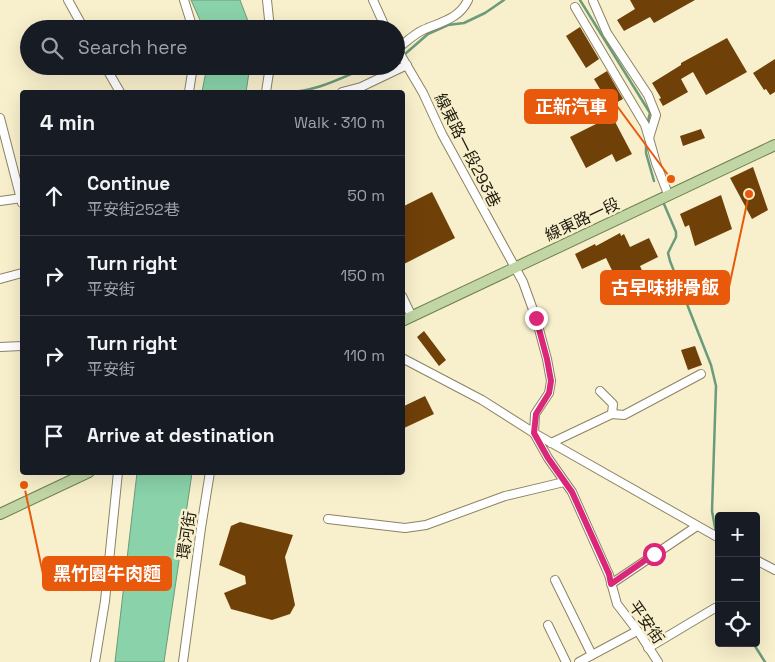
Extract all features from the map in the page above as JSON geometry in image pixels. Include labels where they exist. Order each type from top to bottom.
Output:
[{"type":"main road","name":"線東路一段","points":[[407,319],[775,145]]},
{"type":"main road","points":[[0,514],[83,475]]},
{"type":"street","points":[[68,0],[79,20]]},
{"type":"street","points":[[184,0],[190,20]]},
{"type":"street","points":[[268,0],[269,20]]},
{"type":"street","points":[[373,0],[382,20]]},
{"type":"street","points":[[405,44],[421,31],[457,15],[468,0]]},
{"type":"street","points":[[593,1],[608,33],[648,95],[656,115],[649,138]]},
{"type":"street","points":[[575,7],[645,125],[656,164],[668,194]]},
{"type":"street","name":"線東路一段293巷","points":[[405,62],[423,92],[442,134],[515,267]]},
{"type":"street","points":[[110,75],[119,90]]},
{"type":"street","points":[[188,90],[191,75]]},
{"type":"street","points":[[266,90],[269,75]]},
{"type":"street","points":[[350,90],[361,87],[386,75]]},
{"type":"street","points":[[0,118],[20,191]]},
{"type":"street","points":[[0,201],[20,198]]},
{"type":"street","points":[[515,267],[523,282],[536,318],[551,381],[549,393],[536,414],[534,433]]},
{"type":"street","points":[[0,279],[20,274]]},
{"type":"street","points":[[0,347],[20,346]]},
{"type":"street","points":[[405,360],[482,400],[551,443],[715,536]]},
{"type":"street","points":[[551,443],[612,414],[624,415],[700,374]]},
{"type":"street","points":[[600,391],[613,404],[612,414]]},
{"type":"street","name":"平安街","points":[[534,433],[572,492],[609,574],[617,604],[658,662]]},
{"type":"street","points":[[95,662],[105,601],[118,475]]},
{"type":"street","name":"環河街","points":[[183,662],[210,475]]},
{"type":"street","points":[[328,519],[405,528],[426,525],[505,496],[564,482]]},
{"type":"street","points":[[611,584],[697,526]]},
{"type":"street","points":[[760,562],[775,570]]},
{"type":"street","points":[[555,580],[592,655]]},
{"type":"street","points":[[648,648],[715,608]]},
{"type":"street","points":[[548,625],[566,662]]},
{"type":"street","points":[[579,662],[637,631]]},
{"type":"shaded area","points":[[191,0],[240,0],[248,20],[200,20]]},
{"type":"shaded area","points":[[205,75],[249,75],[246,90],[202,90]]},
{"type":"shaded area","points":[[137,475],[192,475],[164,662],[115,662]]},
{"type":"building","points":[[630,0],[695,0],[654,23],[650,17],[624,31],[617,20],[635,9]]},
{"type":"building","points":[[580,27],[599,59],[586,68],[566,36]]},
{"type":"building","points":[[727,38],[747,72],[706,95],[693,72],[681,79],[688,92],[663,106],[659,99],[661,98],[652,83],[681,65],[681,63]]},
{"type":"building","points":[[775,59],[775,92],[770,95],[766,89],[764,90],[753,73]]},
{"type":"building","points":[[607,71],[623,99],[610,106],[594,79]]},
{"type":"building","points":[[612,116],[632,154],[616,162],[612,154],[586,168],[570,137]]},
{"type":"building","points":[[701,129],[705,138],[683,146],[680,136]]},
{"type":"building","points":[[753,167],[768,210],[752,219],[730,178]]},
{"type":"building","points":[[432,192],[455,238],[405,263],[405,206]]},
{"type":"building","points":[[721,195],[732,229],[695,246],[689,225],[685,227],[680,214]]},
{"type":"building","points":[[620,233],[621,236],[624,234],[630,247],[649,238],[658,257],[640,266],[646,279],[622,291],[606,258],[582,269],[575,254],[595,244],[596,246]]},
{"type":"building","points":[[424,331],[446,360],[439,366],[417,337]]},
{"type":"building","points":[[695,346],[702,365],[688,370],[681,350]]},
{"type":"building","points":[[425,396],[434,414],[405,428],[405,406]]},
{"type":"building","points":[[240,522],[293,535],[285,557],[295,605],[290,614],[272,620],[231,609],[224,593],[246,584],[245,576],[219,565],[231,526]]},
{"type":"waterway","points":[[405,54],[428,34],[448,25],[464,23],[485,13],[504,0]]},
{"type":"waterway","points":[[580,0],[650,113],[647,125]]},
{"type":"waterway","points":[[302,90],[319,87],[349,75]]},
{"type":"waterway","points":[[646,136],[646,153],[654,181]]},
{"type":"waterway","points":[[664,204],[676,232],[676,237],[668,253],[670,261],[711,365],[716,386],[712,511],[715,527]]},
{"type":"waterway","points":[[756,647],[765,662]]},
{"type":"place","name":"正新汽車","points":[[671,179]]},
{"type":"place","name":"古早味排骨飯","points":[[749,194]]},
{"type":"place","name":"黑竹園牛肉麵","points":[[24,485]]},
{"type":"route","points":[[536,318],[551,381],[549,393],[536,414],[534,433],[539,443],[572,492],[609,574],[611,584],[654,554]]}]
